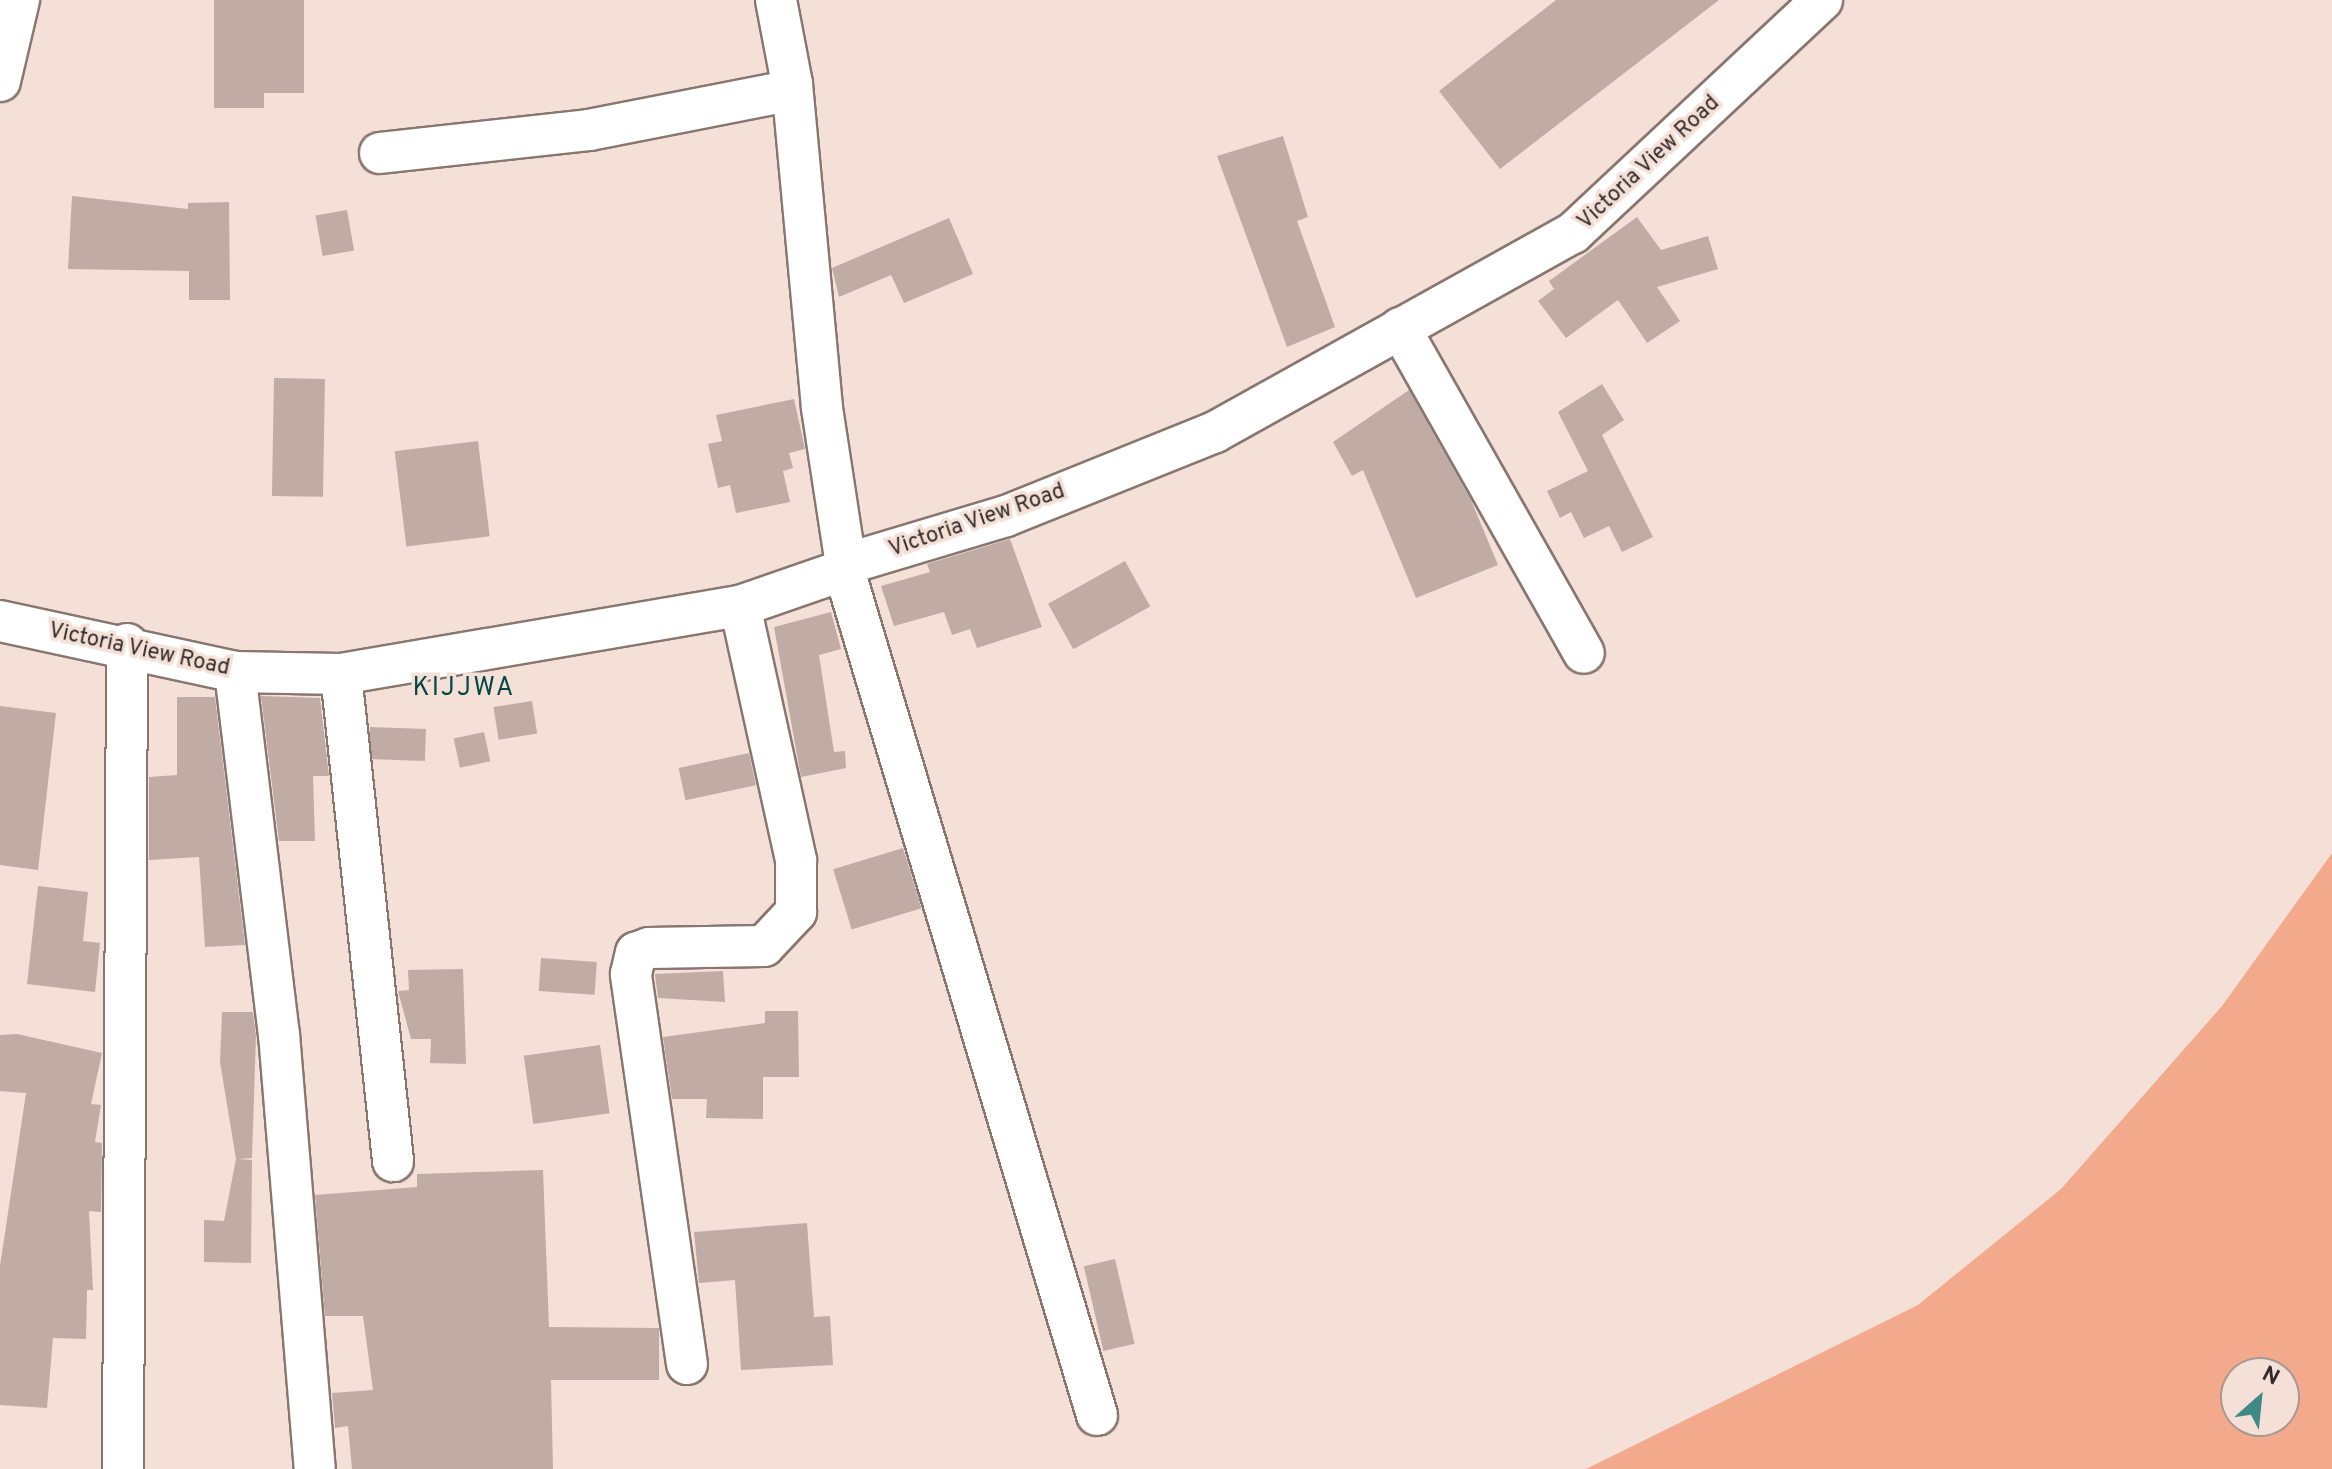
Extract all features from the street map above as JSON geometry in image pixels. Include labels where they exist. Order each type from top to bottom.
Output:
[{"type":"street","points":[[0,81],[19,0]]},
{"type":"street","points":[[776,0],[792,84],[822,408],[845,567],[1097,1415]]},
{"type":"street","name":"Victoria View Road","points":[[0,621],[127,644],[235,672],[341,674],[740,606],[845,567],[1006,516],[1215,432],[1573,233],[1822,0]]},
{"type":"street","points":[[380,153],[589,130],[782,92],[792,84]]},
{"type":"street","points":[[1400,328],[1584,653]]},
{"type":"street","points":[[687,1364],[631,974],[636,953],[649,948],[764,946],[796,912],[796,860],[740,606]]},
{"type":"street","points":[[123,1469],[127,644]]},
{"type":"street","points":[[235,672],[279,1034],[315,1469]]},
{"type":"street","points":[[341,674],[393,1161]]},
{"type":"shaded area","points":[[2332,853],[2332,1469],[1586,1469],[1918,1305],[2061,1189],[2222,1006]]},
{"type":"building","points":[[214,0],[304,0],[304,93],[264,93],[264,108],[214,108]]},
{"type":"building","points":[[1556,0],[1719,0],[1500,169],[1439,91]]},
{"type":"building","points":[[1283,136],[1308,217],[1297,221],[1335,327],[1287,347],[1217,156]]},
{"type":"building","points":[[72,196],[188,209],[188,203],[229,202],[230,300],[189,300],[189,271],[68,269]]},
{"type":"building","points":[[347,210],[354,250],[323,256],[315,216]]},
{"type":"building","points":[[1637,217],[1661,250],[1708,236],[1718,269],[1657,287],[1680,321],[1647,343],[1618,300],[1566,338],[1538,301],[1554,289],[1549,281]]},
{"type":"building","points":[[949,218],[973,274],[904,303],[891,275],[839,297],[832,268]]},
{"type":"building","points":[[274,378],[325,379],[323,497],[272,496]]},
{"type":"building","points":[[1602,384],[1624,420],[1602,435],[1653,537],[1622,552],[1609,526],[1584,538],[1571,512],[1560,518],[1547,491],[1588,471],[1558,412]]},
{"type":"building","points":[[1409,390],[1471,500],[1498,565],[1416,598],[1363,470],[1352,476],[1333,442]]},
{"type":"building","points":[[794,399],[805,449],[789,453],[793,468],[783,471],[790,502],[736,513],[730,485],[718,488],[708,444],[722,441],[716,415]]},
{"type":"building","points":[[478,441],[490,536],[406,547],[395,451]]},
{"type":"building","points":[[1010,539],[1042,627],[977,648],[970,629],[952,635],[944,612],[894,626],[881,586],[930,572],[927,564]]},
{"type":"building","points":[[1125,561],[1150,606],[1073,649],[1048,604]]},
{"type":"building","points":[[831,612],[841,649],[819,655],[834,752],[845,751],[846,768],[801,777],[774,627]]},
{"type":"building","points":[[261,696],[320,698],[329,776],[313,776],[315,841],[279,841]]},
{"type":"building","points":[[177,697],[215,697],[245,945],[205,947],[199,857],[149,860],[149,777],[177,775]]},
{"type":"building","points":[[532,701],[537,734],[499,740],[493,707]]},
{"type":"building","points":[[0,706],[56,713],[38,870],[0,865]]},
{"type":"building","points":[[370,727],[426,729],[425,761],[369,759]]},
{"type":"building","points":[[484,732],[490,761],[460,768],[454,738]]},
{"type":"building","points":[[749,753],[756,785],[685,800],[679,768]]},
{"type":"building","points":[[903,848],[921,908],[852,930],[833,869]]},
{"type":"building","points":[[38,886],[88,892],[83,941],[100,943],[95,992],[27,984]]},
{"type":"building","points":[[541,958],[597,962],[595,995],[539,991]]},
{"type":"building","points":[[463,969],[466,1064],[430,1063],[431,1039],[411,1039],[398,991],[409,990],[408,970]]},
{"type":"building","points":[[723,971],[725,1002],[658,998],[655,974]]},
{"type":"building","points":[[765,1011],[798,1011],[799,1077],[763,1077],[763,1119],[706,1118],[707,1099],[672,1099],[663,1037],[765,1023]]},
{"type":"building","points":[[222,1012],[253,1012],[256,1036],[252,1158],[239,1159],[252,1160],[251,1263],[204,1262],[204,1220],[224,1221],[236,1159],[220,1062]]},
{"type":"building","points":[[17,1034],[102,1053],[91,1104],[101,1105],[95,1142],[102,1143],[101,1212],[89,1211],[93,1290],[87,1290],[86,1339],[53,1338],[47,1408],[0,1405],[0,1266],[26,1093],[0,1091],[0,1035]]},
{"type":"building","points":[[600,1045],[610,1113],[533,1124],[524,1056]]},
{"type":"building","points":[[543,1170],[549,1327],[659,1328],[659,1380],[551,1380],[553,1469],[352,1469],[348,1426],[335,1428],[332,1393],[373,1390],[363,1316],[325,1316],[315,1195],[417,1187],[417,1174]]},
{"type":"building","points":[[807,1223],[814,1317],[830,1316],[833,1365],[741,1370],[735,1280],[699,1283],[694,1232]]},
{"type":"building","points":[[1115,1259],[1135,1344],[1103,1351],[1084,1266]]},
{"type":"district","name":"KIJJWA","points":[[464,689]]}]
